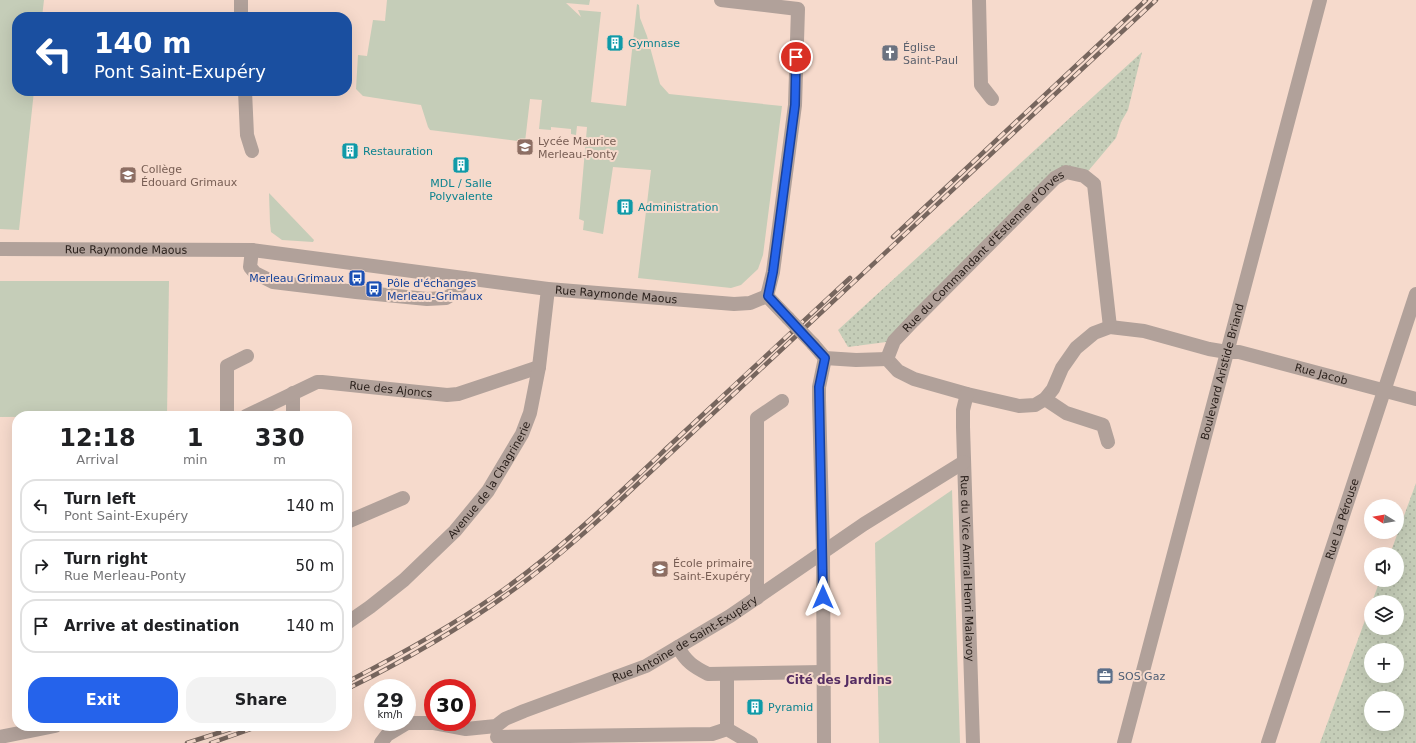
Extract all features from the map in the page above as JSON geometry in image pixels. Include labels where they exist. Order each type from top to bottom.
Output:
[{"type":"street","points":[[240,0],[241,12]]},
{"type":"street","points":[[721,0],[798,9],[795,105],[773,272],[768,296],[825,358],[856,360],[887,359],[898,371],[914,378],[966,394],[1020,406],[1035,405],[1045,399],[1053,389],[1062,368],[1076,348],[1094,333],[1110,327]]},
{"type":"street","points":[[979,0],[982,85],[992,99]]},
{"type":"street","name":"Boulevard Aristide Briand","points":[[1124,743],[1320,0]]},
{"type":"street","points":[[245,96],[247,135],[252,151]]},
{"type":"street","name":"Rue du Commandant d'Estienne d'Orves","points":[[887,359],[894,341],[913,321],[1055,178],[1066,172],[1084,176],[1094,184],[1110,327]]},
{"type":"street","name":"Rue Raymonde Maous","points":[[0,249],[252,250],[548,289],[734,304],[750,303],[768,296]]},
{"type":"street","points":[[252,250],[250,266],[255,273],[273,282],[427,299],[446,298],[458,291],[464,278]]},
{"type":"street","name":"Avenue de la Chagrinerie","points":[[352,620],[370,607],[430,557],[455,531],[488,491],[522,434],[530,414],[539,367],[548,289]]},
{"type":"street","name":"Rue La Pérouse","points":[[1268,743],[1416,294]]},
{"type":"street","name":"Rue Jacob","points":[[1110,327],[1144,331],[1209,349],[1239,352],[1416,399]]},
{"type":"street","points":[[227,411],[227,366],[247,356]]},
{"type":"street","points":[[824,743],[823,552],[821,533],[819,387],[825,358]]},
{"type":"street","name":"Rue des Ajoncs","points":[[256,411],[313,383],[322,382],[434,395],[458,394],[539,367]]},
{"type":"street","points":[[293,393],[293,411]]},
{"type":"street","name":"Rue du Vice Amiral Henri Malavoy","points":[[966,394],[963,410],[972,743]]},
{"type":"street","points":[[1045,399],[1066,413],[1103,425],[1108,442]]},
{"type":"street","points":[[757,598],[757,418],[782,401]]},
{"type":"street","name":"Rue Antoine de Saint-Exupéry","points":[[381,743],[387,735],[407,723],[434,723],[496,735],[505,719],[646,666],[710,629],[823,552],[964,462]]},
{"type":"street","points":[[352,520],[403,498]]},
{"type":"street","points":[[678,647],[683,656],[693,666],[708,674],[823,672]]},
{"type":"street","points":[[727,674],[727,729]]},
{"type":"street","points":[[496,735],[590,739],[712,734],[727,729],[751,743]]},
{"type":"street","points":[[0,737],[30,731]]},
{"type":"green space","points":[[0,0],[44,0],[43,12],[12,12],[12,96],[33,96],[19,230],[0,229]]},
{"type":"green space","points":[[387,0],[590,0],[589,5],[566,3],[581,17],[578,10],[601,12],[591,102],[626,106],[637,4],[639,5],[640,18],[647,36],[660,84],[669,94],[782,106],[763,255],[758,269],[741,285],[731,288],[638,278],[651,170],[613,167],[603,234],[583,230],[584,221],[579,219],[587,127],[577,126],[576,135],[571,134],[571,129],[551,127],[551,130],[539,129],[542,100],[530,99],[525,142],[430,130],[421,105],[363,96],[356,89],[358,55],[367,56],[373,20],[385,21]]},
{"type":"green space","points":[[1142,52],[1128,110],[1121,122],[1116,138],[1084,176],[1066,172],[894,341],[848,347],[838,330]]},
{"type":"green space","points":[[269,193],[314,240],[313,242],[282,240],[271,232]]},
{"type":"green space","points":[[0,281],[169,281],[167,411],[12,411],[12,417],[0,417]]},
{"type":"green space","points":[[1416,483],[1416,743],[1320,743],[1364,623],[1364,635],[1404,635],[1404,595],[1375,595],[1377,587],[1404,587],[1404,547],[1393,547],[1395,539],[1404,539],[1404,516]]},
{"type":"green space","points":[[952,490],[960,743],[879,743],[875,543]]},
{"type":"railway","points":[[893,237],[1146,0]]},
{"type":"railway","points":[[352,686],[412,655],[476,616],[531,577],[574,542],[1156,0]]},
{"type":"railway","points":[[352,679],[458,620],[493,597],[540,562],[606,505],[850,278]]},
{"type":"railway","points":[[187,743],[224,731]]},
{"type":"railway","points":[[211,743],[245,731]]},
{"type":"place","name":"Gymnase","points":[[615,43]]},
{"type":"place","name":"Église Saint-Paul","points":[[890,53]]},
{"type":"place","name":"Lycée Maurice Merleau-Ponty","points":[[525,147]]},
{"type":"place","name":"Restauration","points":[[350,151]]},
{"type":"place","name":"MDL / Salle Polyvalente","points":[[461,165]]},
{"type":"place","name":"Collège Édouard Grimaux","points":[[128,175]]},
{"type":"place","name":"Administration","points":[[625,207]]},
{"type":"place","name":"Merleau Grimaux","points":[[357,278]]},
{"type":"place","name":"Pôle d'échanges Merleau-Grimaux","points":[[374,289]]},
{"type":"place","name":"École primaire Saint-Exupéry","points":[[660,569]]},
{"type":"place","name":"SOS Gaz","points":[[1105,676]]},
{"type":"place","name":"Pyramid","points":[[755,707]]},
{"type":"district","name":"Cité des Jardins","points":[[839,680]]},
{"type":"route","points":[[796,57],[795,105],[773,272],[768,296],[825,358],[819,387],[823,597]]}]
